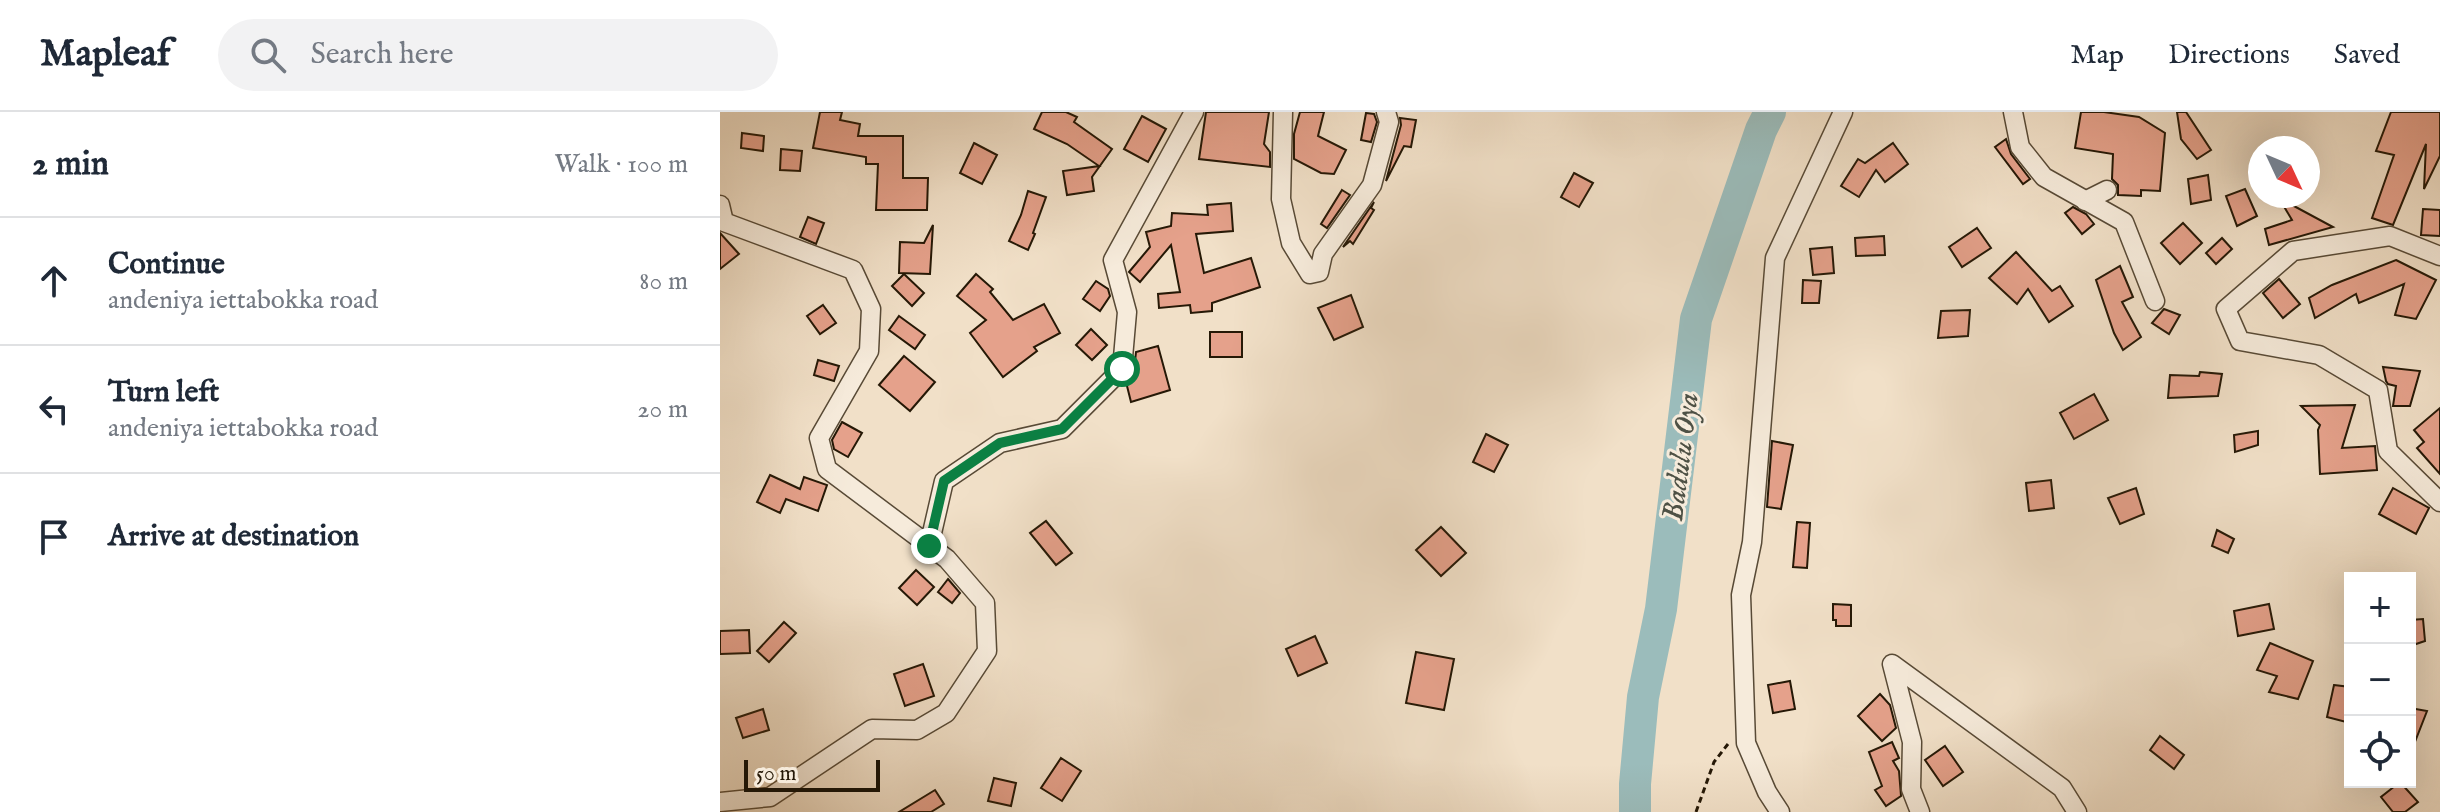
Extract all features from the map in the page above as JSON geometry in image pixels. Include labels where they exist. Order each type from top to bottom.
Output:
[{"type":"street","points":[[929,546],[944,481],[1000,443],[1062,429],[1122,369],[1127,312],[1113,260],[1194,112]]},
{"type":"street","points":[[1283,112],[1281,199],[1291,243],[1310,274],[1319,272],[1323,254],[1372,185],[1388,117]]},
{"type":"street","points":[[1780,812],[1767,792],[1746,743],[1741,595],[1752,542],[1775,258],[1843,112]]},
{"type":"street","points":[[2013,112],[2020,147],[2044,177],[2124,222],[2155,301]]},
{"type":"street","points":[[2085,201],[2107,190]]},
{"type":"street","points":[[720,205],[724,222],[853,270],[871,309],[869,351],[819,438],[827,469],[947,559],[985,603],[987,651],[946,713],[917,730],[872,729],[770,797],[720,802]]},
{"type":"street","points":[[2440,256],[2390,236],[2293,251],[2226,309],[2240,341],[2319,355],[2378,390],[2388,451],[2440,502]]},
{"type":"street","points":[[1920,812],[1911,789],[1912,742],[1892,664],[2062,788],[2077,812]]},
{"type":"path","points":[[1696,812],[1714,762],[1731,741],[1746,743]]},
{"type":"building","points":[[820,112],[842,112],[840,120],[860,124],[858,136],[903,136],[903,178],[928,178],[927,210],[876,210],[878,164],[866,164],[866,157],[813,148]]},
{"type":"building","points":[[1042,112],[1066,112],[1077,117],[1074,122],[1112,149],[1092,177],[1094,191],[1067,195],[1063,171],[1099,166],[1067,144],[1034,129]]},
{"type":"building","points":[[1206,112],[1269,112],[1264,144],[1270,152],[1270,167],[1199,159]]},
{"type":"building","points":[[1300,112],[1324,112],[1318,136],[1346,150],[1334,174],[1321,173],[1294,159],[1294,134]]},
{"type":"building","points":[[2081,112],[2139,117],[2165,133],[2160,191],[2141,190],[2141,196],[2118,195],[2118,185],[2112,179],[2113,154],[2075,148]]},
{"type":"building","points":[[2177,112],[2186,112],[2211,150],[2197,159],[2181,139]]},
{"type":"building","points":[[2391,112],[2440,112],[2440,156],[2424,189],[2426,144],[2393,225],[2372,218],[2394,155],[2376,151]]},
{"type":"building","points":[[1366,113],[1374,114],[1377,122],[1371,142],[1361,140]]},
{"type":"building","points":[[1142,116],[1166,129],[1148,162],[1124,149]]},
{"type":"building","points":[[1400,118],[1416,120],[1411,147],[1404,146],[1386,181],[1401,125]]},
{"type":"building","points":[[742,133],[764,136],[763,151],[741,148]]},
{"type":"building","points":[[2006,139],[2011,154],[2030,179],[2023,184],[1995,147]]},
{"type":"building","points":[[974,143],[997,155],[982,184],[960,173]]},
{"type":"building","points":[[1893,143],[1908,164],[1885,182],[1876,170],[1859,197],[1841,186],[1858,159],[1865,163]]},
{"type":"building","points":[[781,149],[802,151],[800,171],[780,170]]},
{"type":"building","points":[[1574,173],[1593,183],[1579,207],[1561,197]]},
{"type":"building","points":[[2208,175],[2211,200],[2191,204],[2188,179]]},
{"type":"building","points":[[2245,189],[2248,208],[2253,208],[2257,216],[2237,226],[2226,196]]},
{"type":"building","points":[[1342,190],[1350,195],[1327,228],[1321,224]]},
{"type":"building","points":[[1028,191],[1046,197],[1028,250],[1009,241]]},
{"type":"building","points":[[1374,202],[1371,208],[1374,210],[1353,244],[1350,241],[1343,247]]},
{"type":"building","points":[[1231,203],[1233,231],[1196,234],[1204,273],[1251,258],[1260,287],[1212,303],[1212,311],[1191,313],[1190,305],[1159,308],[1158,294],[1180,292],[1171,245],[1140,282],[1129,272],[1150,247],[1146,232],[1171,226],[1172,213],[1208,215],[1207,205]]},
{"type":"building","points":[[2073,207],[2086,214],[2094,224],[2082,234],[2065,213]]},
{"type":"building","points":[[2285,208],[2298,208],[2333,227],[2269,245],[2265,229],[2292,220]]},
{"type":"building","points":[[2423,209],[2440,210],[2440,236],[2421,235]]},
{"type":"building","points":[[808,217],[824,223],[816,244],[800,237]]},
{"type":"building","points":[[2183,223],[2202,243],[2180,264],[2161,243]]},
{"type":"building","points":[[933,225],[930,274],[899,273],[900,242],[924,243]]},
{"type":"building","points":[[1977,228],[1991,248],[1962,267],[1949,247]]},
{"type":"building","points":[[720,233],[739,254],[720,269]]},
{"type":"building","points":[[1884,236],[1885,255],[1856,256],[1855,238]]},
{"type":"building","points":[[2222,238],[2232,249],[2216,264],[2206,253]]},
{"type":"building","points":[[1832,247],[1834,273],[1813,275],[1810,249]]},
{"type":"building","points":[[2016,252],[2052,291],[2060,286],[2073,306],[2049,322],[2028,289],[2017,304],[1989,278]]},
{"type":"building","points":[[2396,260],[2436,280],[2416,319],[2395,315],[2404,284],[2359,303],[2356,294],[2315,318],[2309,298],[2332,285]]},
{"type":"building","points":[[2120,266],[2133,297],[2122,302],[2141,337],[2123,350],[2096,280]]},
{"type":"building","points":[[904,274],[924,293],[912,306],[892,286]]},
{"type":"building","points":[[976,274],[993,289],[990,292],[1013,320],[1044,304],[1060,333],[1034,347],[1037,351],[1003,377],[970,333],[986,320],[957,296]]},
{"type":"building","points":[[2279,279],[2300,304],[2283,318],[2263,293]]},
{"type":"building","points":[[1803,280],[1821,281],[1819,303],[1802,303]]},
{"type":"building","points":[[1096,281],[1108,289],[1110,296],[1100,311],[1083,299]]},
{"type":"building","points":[[1351,295],[1363,327],[1334,340],[1318,308]]},
{"type":"building","points":[[823,305],[836,323],[820,334],[807,316]]},
{"type":"building","points":[[2164,309],[2180,315],[2169,334],[2152,323]]},
{"type":"building","points":[[1970,310],[1968,336],[1938,338],[1941,311]]},
{"type":"building","points":[[899,316],[925,335],[915,349],[889,330]]},
{"type":"building","points":[[1091,329],[1107,345],[1092,360],[1076,345]]},
{"type":"building","points":[[1210,332],[1242,332],[1242,357],[1210,357]]},
{"type":"building","points":[[1158,346],[1170,390],[1131,402],[1126,382],[1134,371],[1136,352]]},
{"type":"building","points":[[904,356],[935,382],[910,411],[879,385]]},
{"type":"building","points":[[818,360],[839,366],[834,381],[814,375]]},
{"type":"building","points":[[2383,367],[2420,371],[2410,406],[2393,406],[2396,386],[2388,384]]},
{"type":"building","points":[[2200,372],[2222,374],[2218,396],[2168,398],[2170,375],[2199,376]]},
{"type":"building","points":[[2094,394],[2108,420],[2074,439],[2060,413]]},
{"type":"building","points":[[2355,405],[2342,448],[2375,446],[2377,470],[2320,474],[2320,425],[2301,406]]},
{"type":"building","points":[[2440,408],[2440,474],[2417,448],[2424,442],[2414,430]]},
{"type":"building","points":[[842,422],[862,433],[848,457],[834,449],[832,440]]},
{"type":"building","points":[[2258,431],[2258,445],[2235,452],[2234,435]]},
{"type":"building","points":[[1486,434],[1508,445],[1494,472],[1473,462]]},
{"type":"building","points":[[1772,441],[1793,445],[1781,509],[1767,507]]},
{"type":"building","points":[[770,475],[800,489],[804,477],[827,485],[818,511],[786,499],[780,513],[757,502]]},
{"type":"building","points":[[2051,480],[2054,508],[2029,511],[2026,483]]},
{"type":"building","points":[[2136,488],[2144,514],[2120,524],[2108,498]]},
{"type":"building","points":[[2393,488],[2429,508],[2416,534],[2379,514]]},
{"type":"building","points":[[1046,521],[1072,553],[1056,565],[1030,533]]},
{"type":"building","points":[[1797,522],[1810,523],[1807,568],[1793,567]]},
{"type":"building","points":[[1441,527],[1466,553],[1441,576],[1416,550]]},
{"type":"building","points":[[2217,530],[2234,539],[2228,553],[2212,546]]},
{"type":"building","points":[[916,570],[934,587],[917,605],[899,588]]},
{"type":"building","points":[[948,579],[960,593],[952,603],[938,592]]},
{"type":"building","points":[[1833,604],[1851,605],[1851,626],[1836,626]]},
{"type":"building","points":[[2269,604],[2274,629],[2238,636],[2234,611]]},
{"type":"building","points":[[2423,619],[2425,641],[2416,644],[2416,620]]},
{"type":"building","points":[[784,622],[796,633],[769,662],[757,651]]},
{"type":"building","points":[[749,630],[750,653],[720,654],[720,631]]},
{"type":"building","points":[[1315,636],[1327,663],[1298,676],[1286,649]]},
{"type":"building","points":[[2270,643],[2313,661],[2298,699],[2269,692],[2277,676],[2257,670]]},
{"type":"building","points":[[1416,652],[1454,659],[1444,710],[1406,703]]},
{"type":"building","points":[[923,664],[934,696],[905,706],[894,674]]},
{"type":"building","points":[[1790,681],[1795,709],[1773,713],[1768,685]]},
{"type":"building","points":[[2334,685],[2344,686],[2344,721],[2327,717]]},
{"type":"building","points":[[1880,694],[1890,705],[1896,728],[1882,741],[1858,716]]},
{"type":"building","points":[[763,709],[769,730],[743,738],[736,718]]},
{"type":"building","points":[[2416,709],[2427,711],[2416,739]]},
{"type":"building","points":[[2160,736],[2184,755],[2174,769],[2150,750]]},
{"type":"building","points":[[1892,742],[1899,758],[1893,761],[1899,771],[1901,796],[1886,806],[1875,790],[1882,786],[1869,752]]},
{"type":"building","points":[[1945,746],[1963,772],[1943,786],[1925,760]]},
{"type":"building","points":[[1061,758],[1081,771],[1062,801],[1041,788]]},
{"type":"building","points":[[994,778],[1016,783],[1011,806],[988,801]]},
{"type":"building","points":[[2392,788],[2405,788],[2418,802],[2405,812],[2393,812],[2381,797]]},
{"type":"building","points":[[935,790],[944,804],[931,812],[899,812]]},
{"type":"waterway","name":"Badulu Oya","points":[[1635,812],[1643,697],[1661,609],[1696,319],[1761,130],[1770,112]]},
{"type":"route","points":[[929,546],[944,481],[1000,443],[1062,429],[1122,369]]}]
